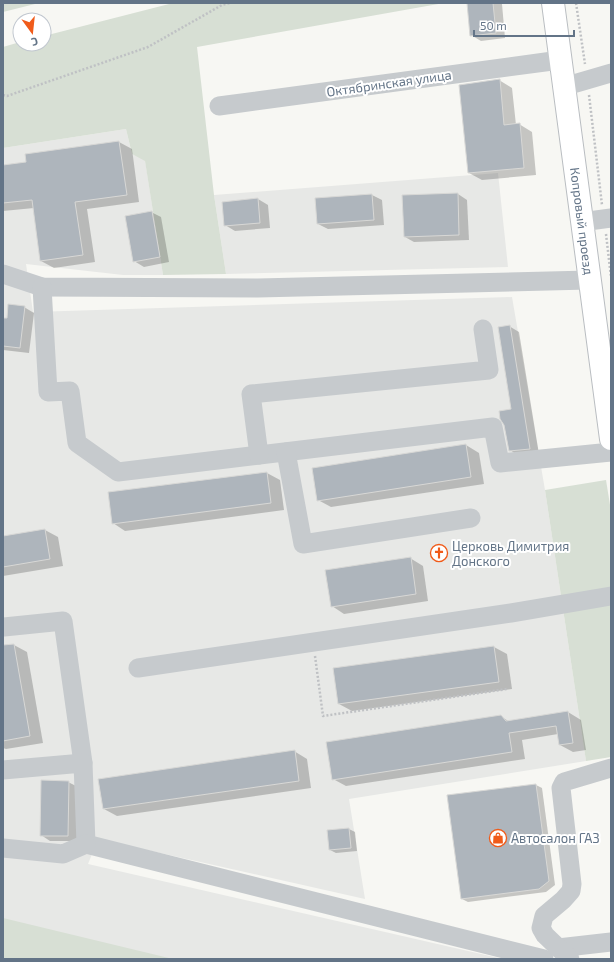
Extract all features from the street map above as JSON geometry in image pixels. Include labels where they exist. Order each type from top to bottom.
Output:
[{"type":"main road","name":"Копровый проезд","points":[[553,3],[589,280],[605,349],[611,439]]},
{"type":"street","name":"Октябринская улица","points":[[219,106],[560,60]]},
{"type":"street","points":[[563,88],[611,73]]},
{"type":"street","points":[[581,222],[607,218]]},
{"type":"street","points":[[3,274],[42,286],[258,288],[589,280]]},
{"type":"street","points":[[42,286],[48,392],[70,391],[77,443],[118,472],[494,427],[500,463],[611,452]]},
{"type":"street","points":[[259,455],[251,394],[489,370],[483,329]]},
{"type":"street","points":[[286,452],[303,544],[471,518]]},
{"type":"street","points":[[138,668],[511,613],[611,596]]},
{"type":"street","points":[[4,628],[63,620],[83,763],[86,844]]},
{"type":"street","points":[[3,770],[83,763]]},
{"type":"street","points":[[558,955],[541,928],[544,916],[571,891],[572,884],[561,788],[564,782],[611,771]]},
{"type":"street","points":[[3,848],[63,854],[86,844],[558,955],[611,942]]},
{"type":"path","points":[[3,95],[7,96],[148,47],[222,5],[230,3]]},
{"type":"path","points":[[576,3],[607,218],[611,277]]},
{"type":"path","points":[[313,642],[323,716],[508,689]]},
{"type":"shaded area","points":[[3,3],[39,3],[3,12]]},
{"type":"shaded area","points":[[173,3],[444,3],[197,47],[214,195],[226,274],[163,275],[145,161],[132,154],[126,129],[3,148],[3,47],[12,44],[12,52],[52,52],[52,34]]},
{"type":"shaded area","points":[[126,129],[132,154],[145,160],[163,275],[123,275],[26,264],[33,312],[512,297],[545,490],[586,761],[349,799],[365,899],[98,839],[88,864],[503,959],[3,959],[3,148]]},
{"type":"shaded area","points":[[498,173],[508,267],[226,274],[214,195]]},
{"type":"shaded area","points":[[606,480],[611,511],[611,757],[586,761],[545,490]]},
{"type":"shaded area","points":[[3,918],[173,959],[3,959]]},
{"type":"building","points":[[467,3],[493,3],[496,33],[470,36]]},
{"type":"building","points":[[500,79],[504,125],[520,123],[524,168],[468,173],[459,85]]},
{"type":"building","points":[[119,141],[127,195],[75,202],[83,255],[40,261],[32,200],[3,203],[3,165],[26,162],[25,154]]},
{"type":"building","points":[[458,193],[459,235],[404,237],[402,195]]},
{"type":"building","points":[[372,194],[374,220],[317,224],[315,198]]},
{"type":"building","points":[[258,198],[260,223],[224,226],[222,202]]},
{"type":"building","points":[[152,211],[160,257],[133,262],[125,216]]},
{"type":"building","points":[[8,304],[25,306],[20,348],[3,346],[3,318],[7,318]]},
{"type":"building","points":[[510,325],[530,449],[509,451],[504,425],[500,419],[499,411],[511,409],[498,327]]},
{"type":"building","points":[[466,444],[471,477],[317,501],[312,468]]},
{"type":"building","points":[[267,472],[271,503],[112,524],[108,492]]},
{"type":"building","points":[[45,529],[50,559],[3,567],[3,536]]},
{"type":"building","points":[[411,557],[416,594],[331,607],[325,570]]},
{"type":"building","points":[[14,644],[30,736],[3,741],[3,645]]},
{"type":"building","points":[[494,646],[499,682],[338,704],[333,668]]},
{"type":"building","points":[[568,711],[573,743],[559,745],[556,726],[509,733],[512,752],[332,780],[326,742],[501,715],[506,721]]},
{"type":"building","points":[[295,750],[299,781],[103,809],[98,779]]},
{"type":"building","points":[[41,780],[69,781],[68,836],[40,836]]},
{"type":"building","name":"Автосалон ГАЗ","points":[[536,784],[549,881],[539,889],[461,899],[447,795]]},
{"type":"building","points":[[349,828],[351,848],[329,850],[327,830]]},
{"type":"place","name":"Церковь Димитрия Донского","points":[[439,553]]},
{"type":"place","name":"Автосалон ГАЗ","points":[[498,838]]}]
